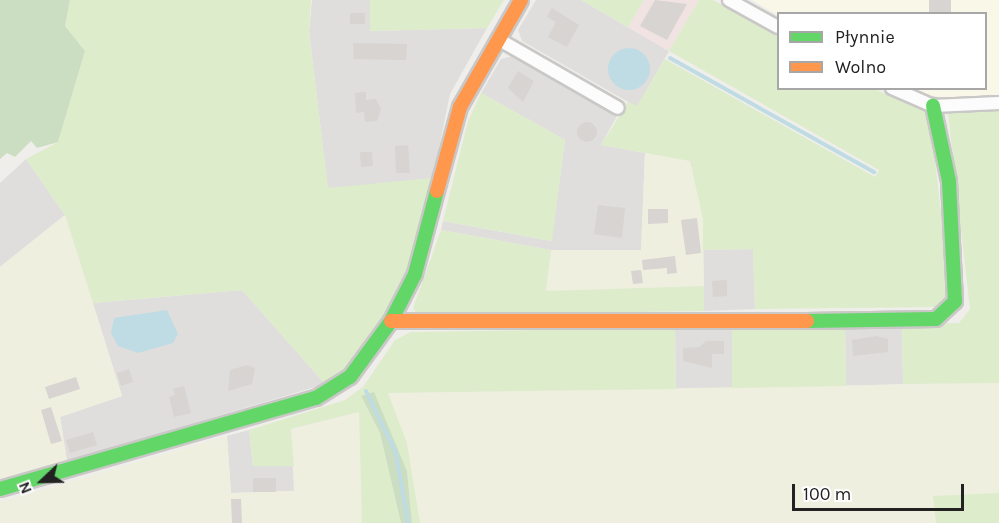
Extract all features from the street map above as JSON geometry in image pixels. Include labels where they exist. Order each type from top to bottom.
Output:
[{"type":"street","points":[[0,489],[316,398],[359,368],[391,321],[415,274],[455,123],[498,39],[521,0]]},
{"type":"street","points":[[729,0],[777,26]]},
{"type":"street","points":[[498,39],[618,108]]},
{"type":"street","points":[[897,90],[933,106],[999,103]]},
{"type":"street","points":[[391,321],[493,325],[936,319],[955,301],[957,287],[949,181],[933,106]]},
{"type":"shaded area","points":[[312,0],[370,0],[371,31],[487,28],[450,94],[433,178],[328,189],[309,32]]},
{"type":"shaded area","points":[[536,0],[581,0],[669,51],[637,107],[522,41],[518,30]]},
{"type":"shaded area","points":[[644,0],[699,0],[669,51],[628,27]]},
{"type":"shaded area","points":[[752,0],[999,0],[999,98],[921,97],[908,90],[987,90],[987,12],[777,12],[777,14]]},
{"type":"shaded area","points":[[513,56],[617,116],[601,145],[645,153],[641,251],[551,250],[441,230],[443,221],[551,241],[565,140],[481,93],[501,59]]},
{"type":"shaded area","points":[[26,159],[65,215],[0,267],[0,183]]},
{"type":"shaded area","points":[[753,249],[755,309],[704,311],[703,250]]},
{"type":"shaded area","points":[[242,290],[325,384],[67,461],[60,417],[122,396],[93,303]]},
{"type":"shaded area","points":[[902,324],[903,384],[846,386],[845,326]]},
{"type":"shaded area","points":[[732,327],[732,388],[676,389],[675,328]]},
{"type":"shaded area","points":[[249,430],[253,466],[294,466],[294,491],[231,493],[227,436]]},
{"type":"green space","points":[[0,0],[70,0],[65,26],[85,51],[58,142],[37,148],[31,141],[15,157],[7,153],[0,159]]},
{"type":"green space","points":[[70,0],[311,0],[309,32],[328,188],[433,178],[411,265],[353,369],[325,384],[242,290],[93,303],[65,215],[26,159],[58,142],[85,51],[65,26]]},
{"type":"green space","points":[[370,0],[504,0],[487,28],[370,31]]},
{"type":"green space","points":[[581,0],[644,0],[628,27]]},
{"type":"green space","points":[[699,0],[713,0],[777,35],[777,90],[876,90],[930,113],[950,298],[942,307],[755,309],[753,249],[703,250],[703,219],[690,161],[601,145],[628,102],[637,106],[665,59],[875,177],[879,170],[669,51]]},
{"type":"green space","points":[[481,93],[565,140],[552,241],[443,221],[468,121]]},
{"type":"green space","points":[[999,111],[999,383],[903,384],[902,324],[959,323],[970,309],[948,113]]},
{"type":"green space","points":[[645,153],[690,161],[703,219],[704,286],[546,291],[551,250],[641,250]]},
{"type":"green space","points":[[65,215],[122,396],[60,417],[67,461],[0,480],[0,267]]},
{"type":"green space","points":[[441,230],[551,250],[546,291],[704,286],[704,311],[417,315],[413,308]]},
{"type":"green space","points":[[845,326],[846,386],[732,388],[732,327]]},
{"type":"green space","points":[[675,328],[676,389],[388,393],[407,443],[420,523],[412,523],[407,471],[374,393],[361,396],[380,433],[401,523],[362,523],[359,412],[291,429],[294,466],[253,466],[249,430],[345,400],[363,387],[395,340],[411,332]]},
{"type":"green space","points":[[999,383],[999,493],[934,496],[936,523],[420,523],[407,443],[387,393]]},
{"type":"green space","points":[[374,392],[407,471],[412,523],[401,523],[380,433],[361,396]]},
{"type":"green space","points":[[359,412],[362,523],[0,523],[0,502],[227,436],[231,493],[294,491],[291,430]]},
{"type":"green space","points":[[999,493],[999,523],[936,523],[933,496]]},
{"type":"water","points":[[629,48],[644,54],[650,69],[644,84],[629,90],[614,84],[608,69],[614,54]]},
{"type":"water","points":[[167,310],[178,334],[173,343],[138,353],[118,346],[111,333],[114,318]]},
{"type":"building","points":[[655,0],[687,4],[667,40],[640,26]]},
{"type":"building","points":[[929,0],[951,0],[951,12],[929,12]]},
{"type":"building","points":[[552,8],[579,25],[567,47],[548,37],[556,22],[547,17]]},
{"type":"building","points":[[350,13],[365,13],[365,24],[350,24]]},
{"type":"building","points":[[353,43],[407,44],[406,60],[354,59]]},
{"type":"building","points":[[518,71],[534,81],[523,102],[508,88]]},
{"type":"building","points":[[366,92],[366,100],[376,99],[381,109],[377,121],[365,122],[364,112],[356,113],[355,93]]},
{"type":"building","points":[[583,122],[591,122],[597,128],[597,136],[591,142],[583,142],[577,136],[577,128]]},
{"type":"building","points":[[408,145],[410,173],[396,173],[395,146]]},
{"type":"building","points":[[360,152],[372,152],[373,166],[361,167]]},
{"type":"building","points":[[598,205],[625,208],[622,238],[594,234]]},
{"type":"building","points":[[648,209],[668,209],[668,223],[648,224]]},
{"type":"building","points":[[697,218],[701,253],[686,255],[681,220]]},
{"type":"building","points":[[675,256],[677,273],[667,274],[667,268],[643,270],[642,260]]},
{"type":"building","points":[[641,270],[643,283],[633,284],[631,271]]},
{"type":"building","points":[[727,280],[727,296],[713,297],[712,281]]},
{"type":"building","points":[[876,336],[888,339],[888,352],[853,356],[852,340]]},
{"type":"building","points":[[706,341],[724,341],[724,354],[712,354],[712,368],[683,361],[683,348],[699,347]]},
{"type":"building","points":[[247,365],[255,368],[252,384],[228,391],[230,370]]},
{"type":"building","points":[[129,369],[133,382],[121,386],[117,373]]},
{"type":"building","points":[[76,377],[80,389],[49,399],[45,387]]},
{"type":"building","points":[[184,386],[191,413],[174,417],[169,397],[175,395],[173,389]]},
{"type":"building","points":[[51,407],[62,441],[51,444],[41,410]]},
{"type":"building","points":[[93,432],[97,445],[70,453],[66,440]]},
{"type":"building","points":[[253,478],[276,478],[276,492],[253,492]]},
{"type":"building","points":[[231,499],[241,499],[242,523],[232,523]]},
{"type":"waterway","points":[[670,58],[874,172]]},
{"type":"waterway","points":[[366,391],[396,453],[408,523]]},
{"type":"traffic: fast","points":[[807,321],[936,319],[955,301],[949,181],[933,106]]},
{"type":"traffic: fast","points":[[0,489],[316,398],[350,377],[391,321],[415,274],[437,191]]},
{"type":"traffic: slow","points":[[437,191],[460,107],[521,0]]},
{"type":"traffic: slow","points":[[391,321],[807,321]]}]
